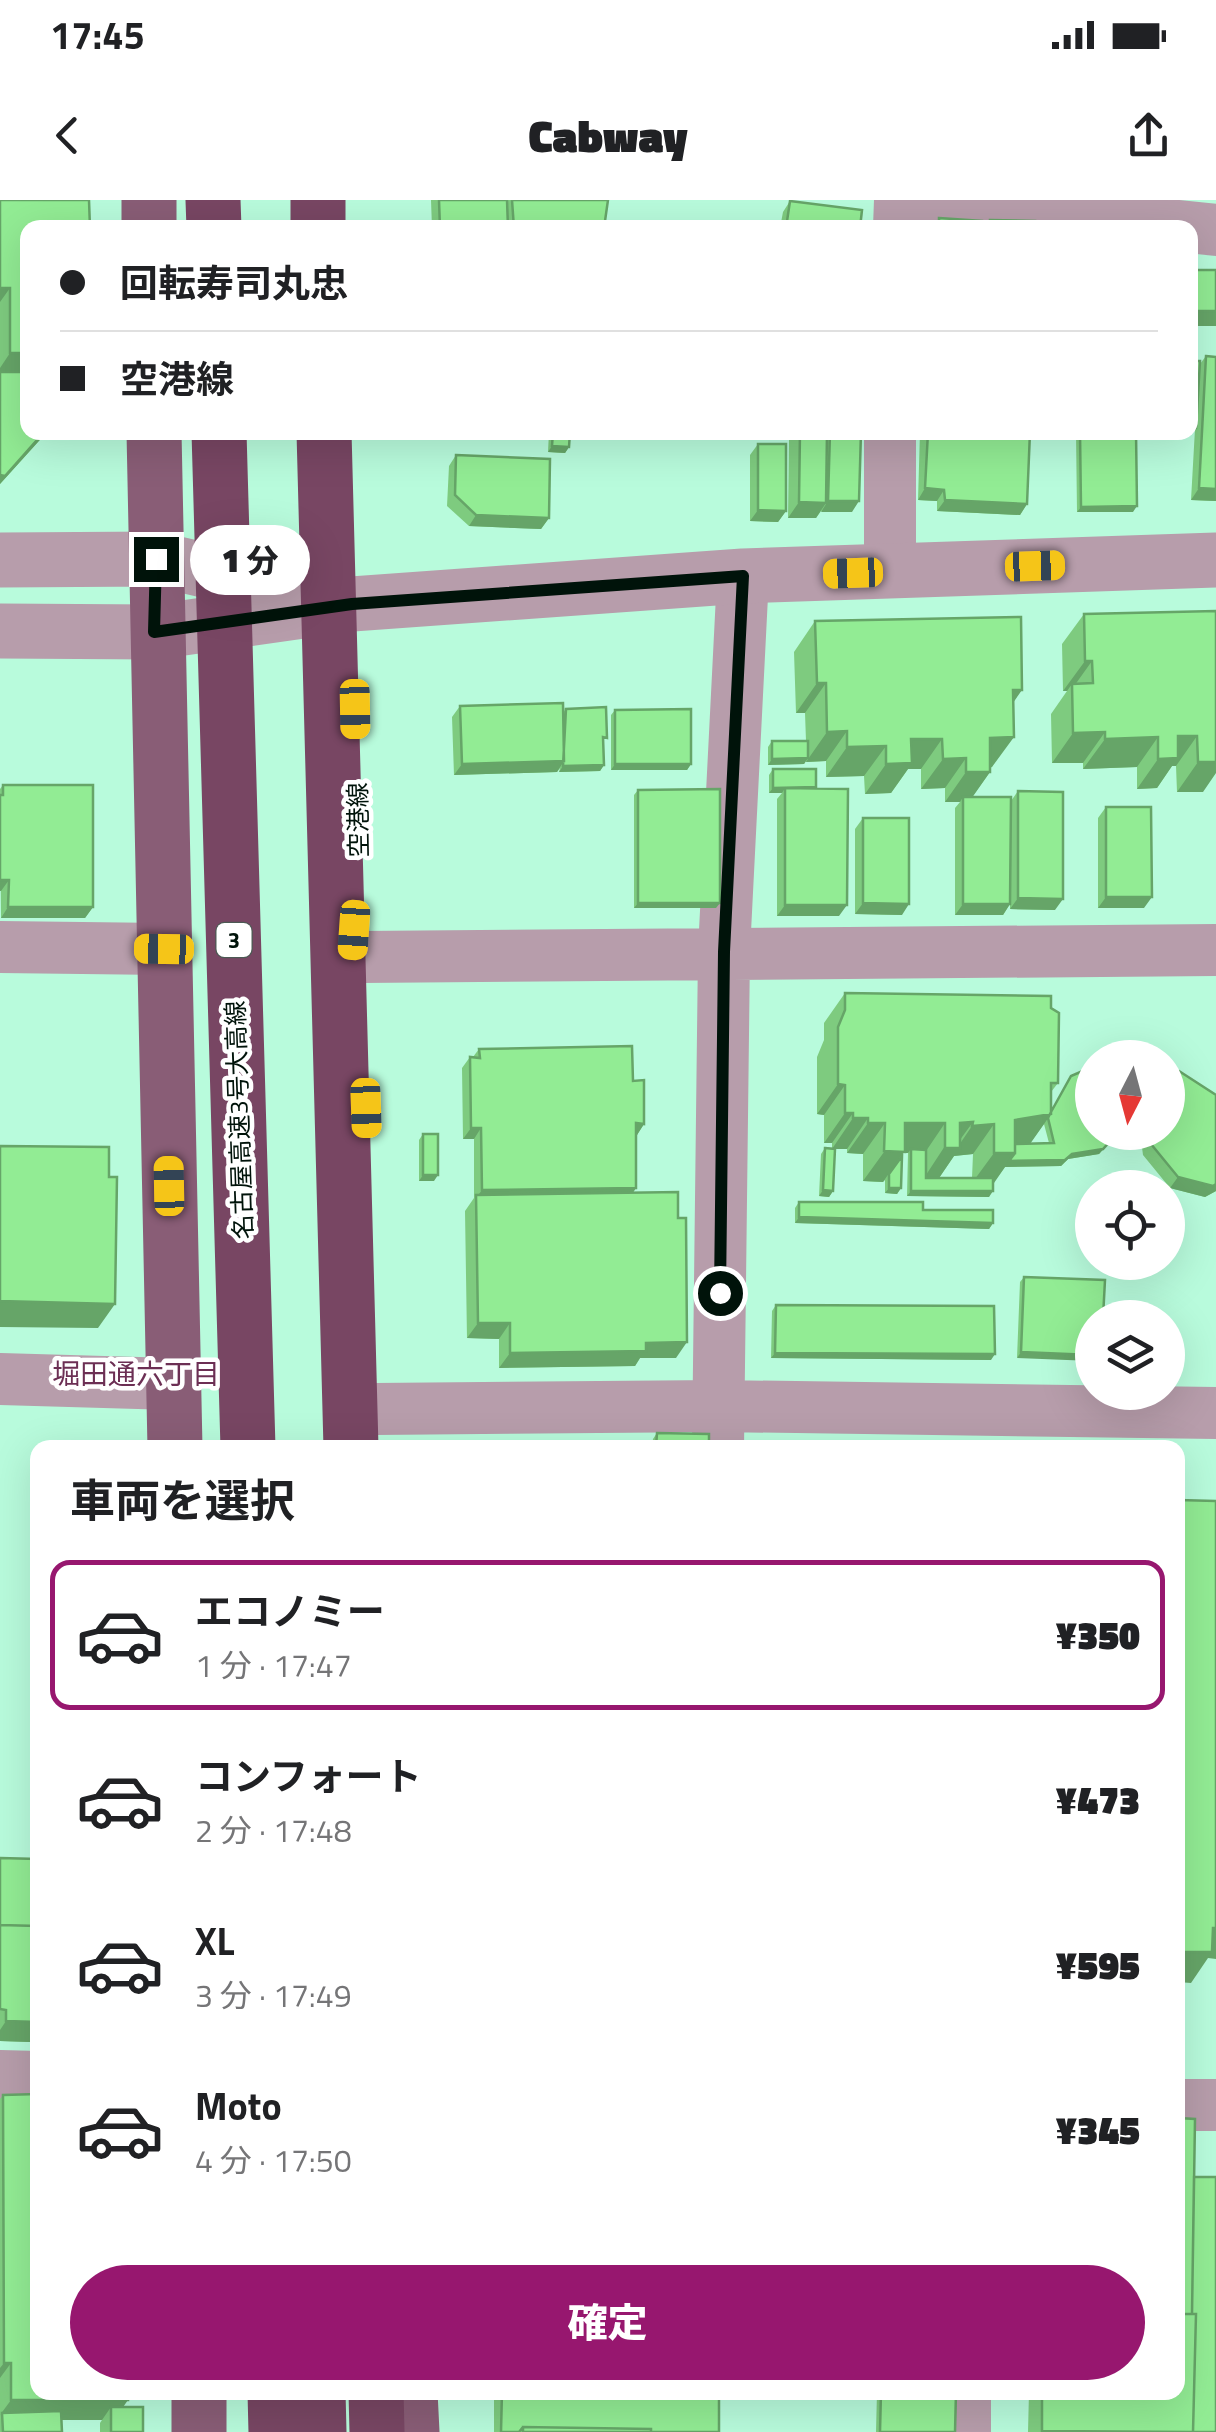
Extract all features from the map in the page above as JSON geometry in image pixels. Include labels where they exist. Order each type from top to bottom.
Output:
[{"type":"highway","name":"名古屋高速3号大高線","points":[[219,440],[248,1440]]},
{"type":"highway","points":[[324,440],[367,1434]]},
{"type":"highway","points":[[324,1440],[358,850]]},
{"type":"highway","points":[[274,2400],[276,2432]]},
{"type":"highway","points":[[318,2400],[319,2432]]},
{"type":"highway","points":[[376,2400],[377,2432]]},
{"type":"main road","points":[[154,440],[154,632],[175,1440]]},
{"type":"main road","name":"空港線","points":[[348,440],[361,957],[367,1434]]},
{"type":"main road","points":[[198,2400],[199,2432]]},
{"type":"main road","points":[[410,2400],[412,2432]]},
{"type":"street","points":[[930,200],[1121,220]]},
{"type":"street","points":[[890,440],[890,572]]},
{"type":"street","points":[[0,560],[156,559],[352,604]]},
{"type":"street","points":[[0,631],[154,632],[352,604],[743,576],[1216,560]]},
{"type":"street","points":[[719,1427],[724,952],[743,576]]},
{"type":"street","points":[[0,947],[164,949]]},
{"type":"street","points":[[361,957],[1216,950]]},
{"type":"street","points":[[0,1379],[173,1384]]},
{"type":"street","points":[[367,1434],[1216,1413]]},
{"type":"street","points":[[0,2076],[30,2077]]},
{"type":"street","points":[[1185,2106],[1216,2105]]},
{"type":"street","points":[[965,2432],[966,2400]]},
{"type":"building","points":[[0,200],[89,200],[90,220],[20,220],[20,353],[10,353],[10,288],[0,288]]},
{"type":"building","points":[[439,200],[507,200],[508,220],[440,220]]},
{"type":"building","points":[[512,200],[608,200],[605,220],[513,220]]},
{"type":"building","points":[[790,201],[862,210],[861,220],[787,220]]},
{"type":"building","points":[[1198,270],[1216,270],[1216,311],[1198,311]]},
{"type":"building","points":[[1206,356],[1216,357],[1216,489],[1199,488]]},
{"type":"building","points":[[0,372],[20,372],[20,440],[37,440],[5,476],[0,475]]},
{"type":"building","points":[[552,440],[569,440],[569,447],[552,446]]},
{"type":"building","points":[[800,440],[827,440],[826,503],[799,502]]},
{"type":"building","points":[[830,440],[861,440],[859,501],[828,501]]},
{"type":"building","points":[[928,440],[1030,440],[1027,504],[945,500],[944,490],[925,488]]},
{"type":"building","points":[[1080,440],[1136,440],[1137,506],[1081,507]]},
{"type":"building","points":[[758,444],[786,444],[786,511],[758,510]]},
{"type":"building","points":[[456,455],[550,459],[549,518],[476,515],[455,495]]},
{"type":"building","points":[[1216,611],[1216,762],[1198,762],[1197,736],[1178,736],[1178,758],[1158,759],[1158,737],[1105,739],[1105,732],[1073,733],[1072,684],[1093,683],[1092,661],[1085,661],[1084,614]]},
{"type":"building","points":[[1021,617],[1022,690],[1013,690],[1014,737],[990,738],[990,772],[966,772],[966,758],[943,759],[942,739],[911,739],[912,763],[886,764],[886,746],[847,747],[847,731],[827,732],[826,683],[817,683],[815,621]]},
{"type":"building","points":[[563,703],[564,761],[462,764],[460,706]]},
{"type":"building","points":[[606,707],[604,765],[563,766],[566,709]]},
{"type":"building","points":[[691,709],[691,764],[615,764],[615,710]]},
{"type":"building","points":[[772,741],[808,741],[808,758],[772,759]]},
{"type":"building","points":[[773,769],[816,769],[816,787],[773,788]]},
{"type":"building","points":[[3,785],[93,785],[93,907],[8,907],[9,880],[0,880]]},
{"type":"building","points":[[785,788],[848,789],[847,905],[785,905]]},
{"type":"building","points":[[720,789],[720,903],[638,903],[638,790]]},
{"type":"building","points":[[1018,791],[1063,792],[1063,899],[1018,898]]},
{"type":"building","points":[[963,797],[1011,797],[1010,904],[963,904]]},
{"type":"building","points":[[1106,807],[1151,807],[1152,897],[1106,897]]},
{"type":"building","points":[[863,818],[909,818],[909,904],[863,903]]},
{"type":"building","points":[[845,993],[1051,996],[1051,1008],[1059,1013],[1058,1083],[1051,1083],[1051,1114],[1015,1120],[1015,1153],[994,1153],[994,1124],[972,1126],[973,1122],[960,1123],[960,1148],[945,1148],[945,1123],[905,1123],[905,1152],[884,1151],[885,1123],[868,1123],[868,1118],[853,1118],[853,1113],[845,1113],[845,1085],[838,1084],[838,1027],[845,1010]]},
{"type":"building","points":[[632,1046],[633,1081],[644,1080],[644,1124],[636,1123],[636,1188],[482,1190],[481,1128],[471,1128],[470,1057],[480,1058],[479,1049]]},
{"type":"building","points":[[1075,1074],[1075,1150],[1097,1150],[1072,1154],[1065,1160],[1009,1161],[1015,1144],[1054,1143],[1048,1118]]},
{"type":"building","points":[[1185,1075],[1216,1095],[1216,1184],[1185,1179],[1185,1170],[1172,1170],[1156,1150],[1185,1150]]},
{"type":"building","points":[[423,1134],[438,1134],[438,1175],[423,1175]]},
{"type":"building","points":[[0,1146],[109,1147],[109,1177],[117,1177],[115,1304],[0,1301]]},
{"type":"building","points":[[825,1148],[835,1149],[833,1191],[823,1190]]},
{"type":"building","points":[[911,1149],[926,1150],[926,1178],[993,1178],[993,1191],[911,1191]]},
{"type":"building","points":[[902,1156],[901,1188],[889,1188],[889,1174]]},
{"type":"building","points":[[678,1192],[678,1218],[686,1218],[687,1342],[646,1343],[646,1351],[510,1353],[510,1323],[478,1323],[476,1195]]},
{"type":"building","points":[[799,1202],[923,1202],[923,1210],[993,1210],[993,1223],[799,1217]]},
{"type":"building","points":[[1024,1277],[1105,1280],[1104,1300],[1075,1300],[1075,1354],[1021,1352]]},
{"type":"building","points":[[776,1305],[994,1306],[995,1354],[775,1353]]},
{"type":"building","points":[[657,1433],[709,1434],[709,1440],[657,1440]]},
{"type":"building","points":[[1185,1500],[1216,1501],[1216,1928],[1212,1952],[1185,1952]]},
{"type":"building","points":[[0,1858],[30,1859],[30,1926],[0,1925]]},
{"type":"building","points":[[0,1925],[30,1926],[30,2022],[6,2021],[6,2010],[0,2009]]},
{"type":"building","points":[[30,2094],[30,2400],[11,2400],[11,2363],[4,2363],[3,2095]]},
{"type":"building","points":[[1185,2118],[1195,2119],[1192,2314],[1185,2314]]},
{"type":"building","points":[[1194,2177],[1216,2177],[1216,2432],[1193,2432]]},
{"type":"building","points":[[1185,2314],[1196,2314],[1193,2432],[1042,2431],[1042,2400],[1185,2400]]},
{"type":"building","points":[[502,2400],[719,2400],[719,2432],[523,2427],[519,2432],[501,2432]]},
{"type":"building","points":[[881,2400],[956,2400],[955,2432],[880,2432]]},
{"type":"building","points":[[111,2407],[143,2407],[143,2432],[111,2432]]},
{"type":"building","points":[[61,2411],[62,2432],[3,2432],[2,2413]]},
{"type":"building","points":[[523,2427],[651,2429],[651,2432],[523,2432]]},
{"type":"district","name":"堀田通六丁目","points":[[136,1374]]},
{"type":"route","points":[[156,559],[154,632],[352,604],[743,576],[724,952],[720,1293]]}]
